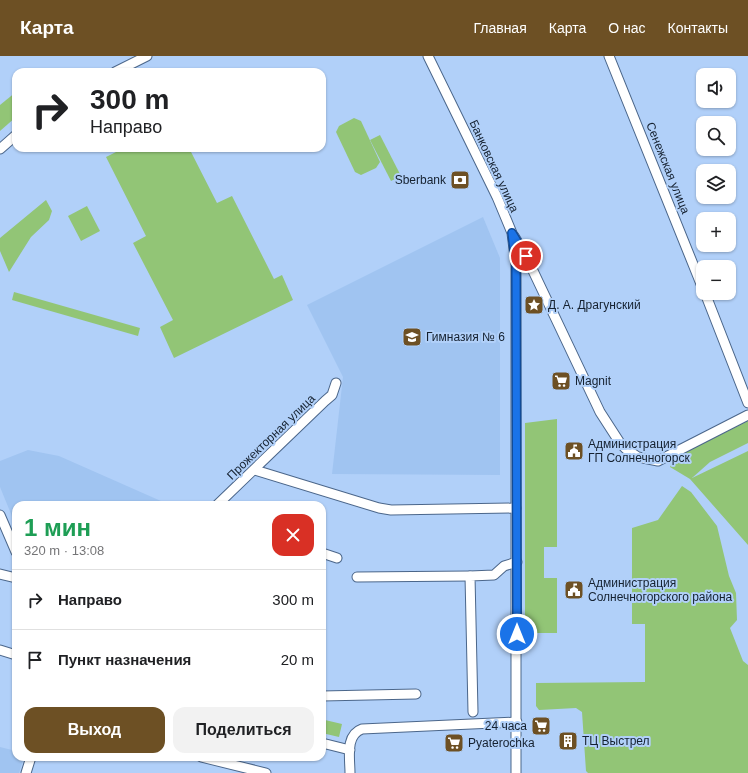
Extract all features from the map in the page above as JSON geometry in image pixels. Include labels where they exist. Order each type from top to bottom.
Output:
[{"type":"street","points":[[123,68],[147,56]]},
{"type":"street","name":"Банковская улица","points":[[428,56],[491,184],[512,233],[516,265],[516,773]]},
{"type":"street","name":"Сенежская улица","points":[[609,56],[696,272]]},
{"type":"street","points":[[0,148],[12,138]]},
{"type":"street","points":[[512,233],[526,256],[600,412],[620,443],[626,449],[638,457],[658,461],[748,415]]},
{"type":"street","points":[[707,300],[748,403]]},
{"type":"street","name":"Прожекторная улица","points":[[221,501],[326,401],[332,394],[336,383]]},
{"type":"street","points":[[255,470],[379,508],[391,510],[516,508]]},
{"type":"street","points":[[0,515],[12,543]]},
{"type":"street","points":[[326,554],[337,558]]},
{"type":"street","points":[[357,577],[494,575],[508,564],[517,562]]},
{"type":"street","points":[[0,574],[12,577]]},
{"type":"street","points":[[470,576],[474,712]]},
{"type":"street","points":[[0,650],[12,654]]},
{"type":"street","points":[[326,696],[416,694]]},
{"type":"street","points":[[350,773],[351,737],[355,731],[362,729],[517,722]]},
{"type":"street","points":[[326,744],[350,750]]},
{"type":"street","points":[[26,773],[30,761]]},
{"type":"street","points":[[238,761],[266,773]]},
{"type":"shaded area","name":"Гимназия № 6","points":[[483,217],[500,258],[500,475],[332,474],[343,377],[307,305]]},
{"type":"shaded area","points":[[28,450],[59,456],[161,501],[12,501],[12,516],[0,487],[0,461]]},
{"type":"shaded area","points":[[0,747],[12,750],[12,761],[23,761],[19,773],[0,773]]},
{"type":"green space","points":[[12,95],[12,120],[0,131],[0,105]]},
{"type":"green space","points":[[354,118],[361,121],[380,162],[376,168],[361,175],[355,172],[336,132],[339,126]]},
{"type":"green space","points":[[380,135],[401,176],[391,181],[370,140]]},
{"type":"green space","points":[[116,152],[191,152],[217,203],[232,196],[274,279],[282,275],[293,300],[174,358],[160,327],[173,320],[133,243],[146,236],[106,157]]},
{"type":"green space","points":[[46,200],[52,211],[49,220],[31,237],[9,272],[0,251],[0,238]]},
{"type":"green space","points":[[87,206],[100,231],[81,241],[68,216]]},
{"type":"green space","points":[[14,292],[140,328],[138,336],[12,300]]},
{"type":"green space","points":[[557,419],[557,547],[544,547],[544,578],[557,578],[557,633],[525,633],[525,423]]},
{"type":"green space","points":[[748,421],[748,443],[710,462],[692,478],[748,451],[748,545],[690,479],[670,467],[675,457]]},
{"type":"green space","points":[[682,486],[691,492],[717,526],[729,576],[736,593],[737,620],[730,628],[743,661],[748,665],[748,773],[588,773],[586,771],[582,712],[576,708],[539,710],[536,706],[536,683],[645,682],[645,624],[632,624],[632,528],[658,520]]},
{"type":"green space","points":[[326,720],[342,724],[339,737],[326,734]]},
{"type":"place","name":"Sberbank","points":[[460,180]]},
{"type":"place","name":"Д. А. Драгунский","points":[[534,305]]},
{"type":"place","name":"Гимназия № 6","points":[[412,337]]},
{"type":"place","name":"Magnit","points":[[561,381]]},
{"type":"place","name":"Администрация ГП Солнечногорск","points":[[574,451]]},
{"type":"place","name":"Администрация Солнечногорского района","points":[[574,590]]},
{"type":"place","name":"24 часа","points":[[541,726]]},
{"type":"place","name":"ТЦ Выстрел","points":[[568,741]]},
{"type":"place","name":"Pyaterochka","points":[[454,743]]},
{"type":"route","points":[[517,634],[516,265],[512,233],[526,256]]}]
